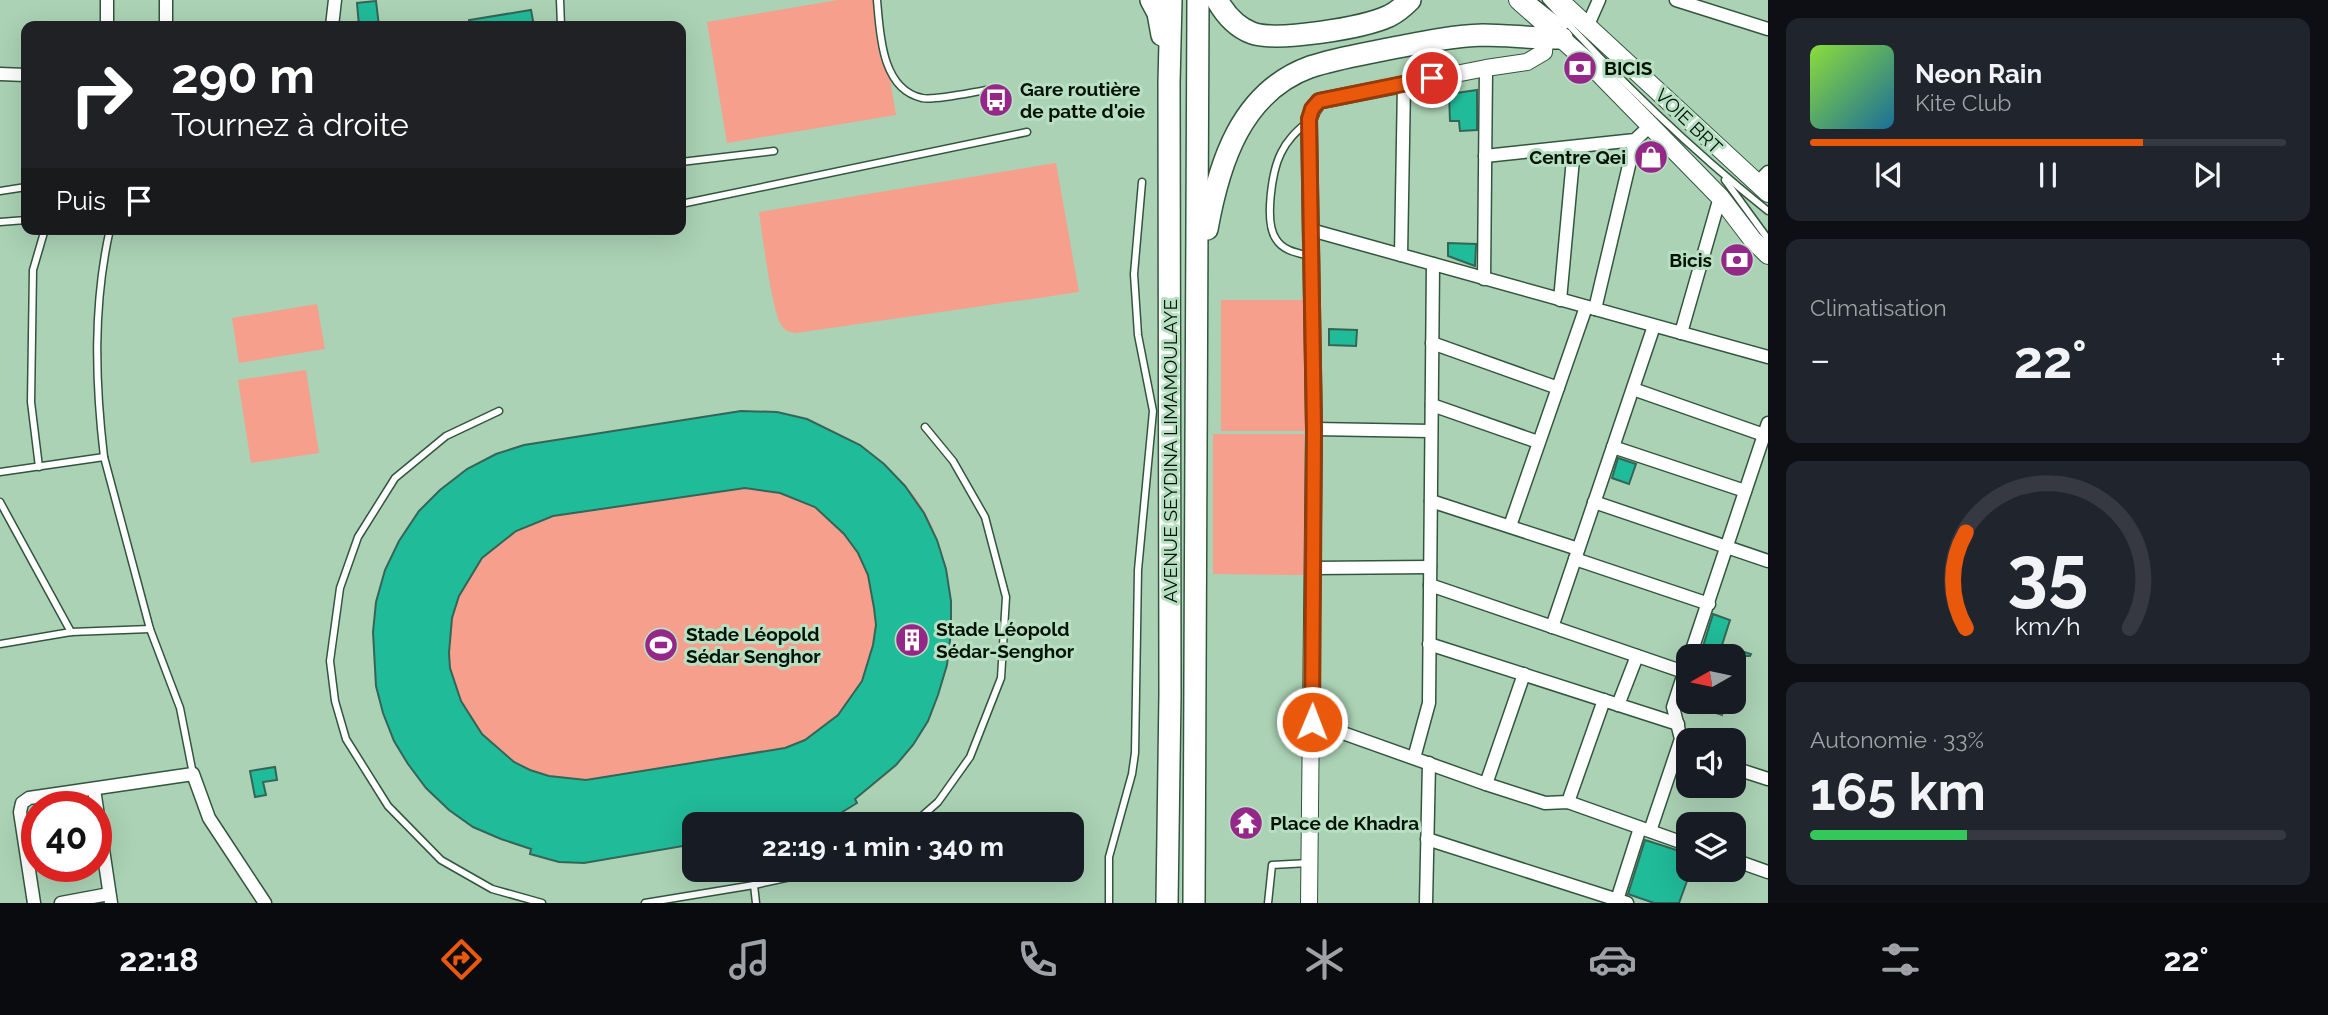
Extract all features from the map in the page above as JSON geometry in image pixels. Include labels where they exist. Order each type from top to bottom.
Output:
[{"type":"highway","points":[[1151,0],[1158,13],[1169,83]]},
{"type":"highway","name":"AVENUE SEYDINA LIMAMOULAYE","points":[[1167,903],[1171,0]]},
{"type":"highway","name":"AVENUE SEYDINA LIMAMOULAYE","points":[[1194,903],[1198,0]]},
{"type":"highway","points":[[1217,0],[1231,19],[1242,28],[1265,36],[1283,37],[1373,22],[1390,15],[1410,0]]},
{"type":"highway","points":[[1197,286],[1211,210],[1229,146],[1243,120],[1261,97],[1280,82],[1308,68],[1341,58],[1459,37],[1568,34]]},
{"type":"main road","points":[[1518,0],[1568,34],[1765,182]]},
{"type":"main road","points":[[1559,0],[1568,34],[1650,126],[1720,197],[1752,239],[1768,255]]},
{"type":"street","points":[[107,0],[107,21]]},
{"type":"street","points":[[166,0],[166,21]]},
{"type":"street","points":[[333,21],[335,0]]},
{"type":"street","points":[[1309,903],[1314,429],[1309,119],[1312,109],[1319,101],[1535,59],[1568,34],[1599,0]]},
{"type":"street","points":[[1676,0],[1768,29]]},
{"type":"street","points":[[1484,279],[1486,68]]},
{"type":"street","points":[[0,74],[21,75]]},
{"type":"street","points":[[1401,255],[1404,83]]},
{"type":"street","points":[[1510,526],[1538,442],[1590,308],[1635,140],[1650,126]]},
{"type":"street","points":[[1485,156],[1635,140]]},
{"type":"street","points":[[1560,300],[1574,148]]},
{"type":"street","points":[[1681,333],[1720,197]]},
{"type":"street","points":[[1311,230],[1768,358]]},
{"type":"street","points":[[1414,758],[1429,704],[1433,264]]},
{"type":"street","points":[[1552,627],[1654,326]]},
{"type":"street","points":[[1432,343],[1558,388]]},
{"type":"street","points":[[1633,389],[1766,429],[1695,644]]},
{"type":"street","points":[[1432,405],[1538,442]]},
{"type":"street","points":[[1314,429],[1432,431]]},
{"type":"street","points":[[1613,447],[1745,491]]},
{"type":"street","points":[[1431,501],[1510,526],[1709,604]]},
{"type":"street","points":[[1594,502],[1768,561]]},
{"type":"street","points":[[1313,568],[1430,566]]},
{"type":"street","points":[[1430,584],[1637,656],[1676,661]]},
{"type":"street","points":[[1430,644],[1678,724]]},
{"type":"street","points":[[1618,705],[1637,656]]},
{"type":"street","points":[[1486,785],[1524,674]]},
{"type":"street","points":[[1568,802],[1604,700]]},
{"type":"street","points":[[1676,700],[1674,706],[1679,728]]},
{"type":"street","points":[[1312,722],[1486,785],[1545,803],[1568,802],[1676,841]]},
{"type":"street","points":[[1426,903],[1429,763]]},
{"type":"street","points":[[1427,839],[1620,902],[1645,830],[1676,766]]},
{"type":"street","points":[[1746,772],[1768,779]]},
{"type":"street","points":[[34,903],[20,812],[22,803],[29,798],[193,774],[209,818],[265,903]]},
{"type":"street","points":[[61,903],[110,898],[94,789]]},
{"type":"street","points":[[1746,864],[1768,872]]},
{"type":"street","points":[[1161,903],[1167,880]]},
{"type":"lane","points":[[559,0],[561,21]]},
{"type":"lane","points":[[877,0],[880,39],[892,75],[907,92],[924,99],[987,90]]},
{"type":"lane","name":"VOIE BRT","points":[[1532,0],[1720,173],[1768,211]]},
{"type":"lane","name":"VOIE BRT","points":[[1546,0],[1568,34]]},
{"type":"lane","points":[[1309,119],[1289,138],[1280,155],[1274,177],[1269,219],[1275,239],[1285,249],[1312,257]]},
{"type":"lane","points":[[686,203],[1027,132]]},
{"type":"lane","points":[[686,161],[774,151]]},
{"type":"lane","name":"VOIE BRT","points":[[1720,173],[1768,239]]},
{"type":"lane","points":[[1109,903],[1109,857],[1132,775],[1135,753],[1138,570],[1153,411],[1139,335],[1134,274],[1142,182]]},
{"type":"lane","points":[[0,191],[21,188]]},
{"type":"lane","points":[[0,222],[21,220]]},
{"type":"lane","points":[[39,467],[31,402],[33,270],[43,235]]},
{"type":"lane","points":[[109,235],[97,302],[98,404],[104,457],[150,629],[180,708],[193,774]]},
{"type":"lane","points":[[499,411],[446,436],[396,478],[358,537],[340,588],[330,661],[335,701],[345,739],[388,806],[441,860],[492,889],[542,903]]},
{"type":"lane","points":[[925,427],[953,461],[985,517],[1006,597],[1001,678],[970,757],[938,802],[927,812]]},
{"type":"lane","points":[[0,472],[104,457]]},
{"type":"lane","points":[[0,502],[71,632]]},
{"type":"lane","points":[[0,644],[71,632],[150,629]]},
{"type":"lane","points":[[1268,903],[1272,865],[1310,863]]},
{"type":"lane","points":[[645,903],[685,900],[768,882]]},
{"type":"lane","points":[[754,885],[756,903]]},
{"type":"shaded area","points":[[838,0],[877,0],[896,115],[727,143],[707,22]]},
{"type":"shaded area","points":[[1056,163],[1079,292],[796,333],[782,326],[771,290],[759,212]]},
{"type":"shaded area","points":[[1221,300],[1304,300],[1305,431],[1221,431]]},
{"type":"shaded area","points":[[317,304],[325,349],[239,363],[232,318]]},
{"type":"shaded area","points":[[306,370],[319,453],[251,463],[238,380]]},
{"type":"shaded area","name":"Stade Léopold Sédar Senghor","points":[[741,411],[774,411],[828,428],[875,456],[913,495],[937,540],[950,635],[949,652],[934,705],[917,737],[892,770],[855,798],[857,803],[842,812],[682,812],[682,846],[584,863],[559,862],[530,854],[531,849],[479,829],[428,789],[407,763],[390,730],[379,694],[374,657],[375,620],[382,583],[395,549],[415,517],[440,490],[469,469],[524,445]]},
{"type":"shaded area","points":[[1213,434],[1304,434],[1304,575],[1213,574]]},
{"type":"building","points":[[376,1],[378,21],[359,21],[357,3]]},
{"type":"building","points":[[531,10],[533,21],[469,21]]},
{"type":"building","points":[[1477,90],[1477,130],[1460,131],[1459,121],[1450,121],[1449,94]]},
{"type":"building","points":[[1448,243],[1476,244],[1475,266],[1448,256]]},
{"type":"building","points":[[1329,329],[1357,330],[1356,346],[1329,345]]},
{"type":"building","name":"Stade Léopold Sédar-Senghor","points":[[741,411],[777,412],[807,419],[860,445],[884,464],[905,486],[924,513],[937,540],[946,569],[951,601],[947,665],[928,721],[913,745],[896,765],[855,799],[857,803],[842,812],[682,812],[682,846],[584,863],[559,862],[530,854],[531,849],[473,827],[449,810],[426,788],[394,741],[376,686],[373,632],[376,602],[385,570],[399,541],[419,511],[467,469],[496,454],[524,445]],"holes":[[[745,488],[780,493],[815,507],[844,534],[858,553],[868,575],[876,625],[862,681],[838,715],[805,740],[785,748],[586,780],[549,776],[514,762],[482,734],[461,701],[450,668],[449,653],[452,618],[459,596],[482,558],[516,531],[553,516]]]},
{"type":"building","points":[[1618,458],[1636,464],[1629,484],[1612,478]]},
{"type":"building","points":[[1713,614],[1730,620],[1722,644],[1704,644]]},
{"type":"building","points":[[275,767],[277,780],[263,782],[266,795],[255,797],[250,771]]},
{"type":"building","points":[[1645,840],[1676,850],[1676,882],[1687,882],[1679,903],[1654,903],[1628,894]]},
{"type":"place","name":"BICIS","points":[[1580,68]]},
{"type":"place","name":"Gare routière de patte d'oie","points":[[996,100]]},
{"type":"place","name":"Centre Qei","points":[[1651,157]]},
{"type":"place","name":"Bicis","points":[[1737,260]]},
{"type":"place","name":"Stade Léopold Sédar-Senghor","points":[[912,640]]},
{"type":"place","name":"Stade Léopold Sédar Senghor","points":[[661,645]]},
{"type":"place","name":"Place de Khadra","points":[[1246,823]]},
{"type":"route","points":[[1312,722],[1314,429],[1309,119],[1312,109],[1319,101],[1432,78]]}]
